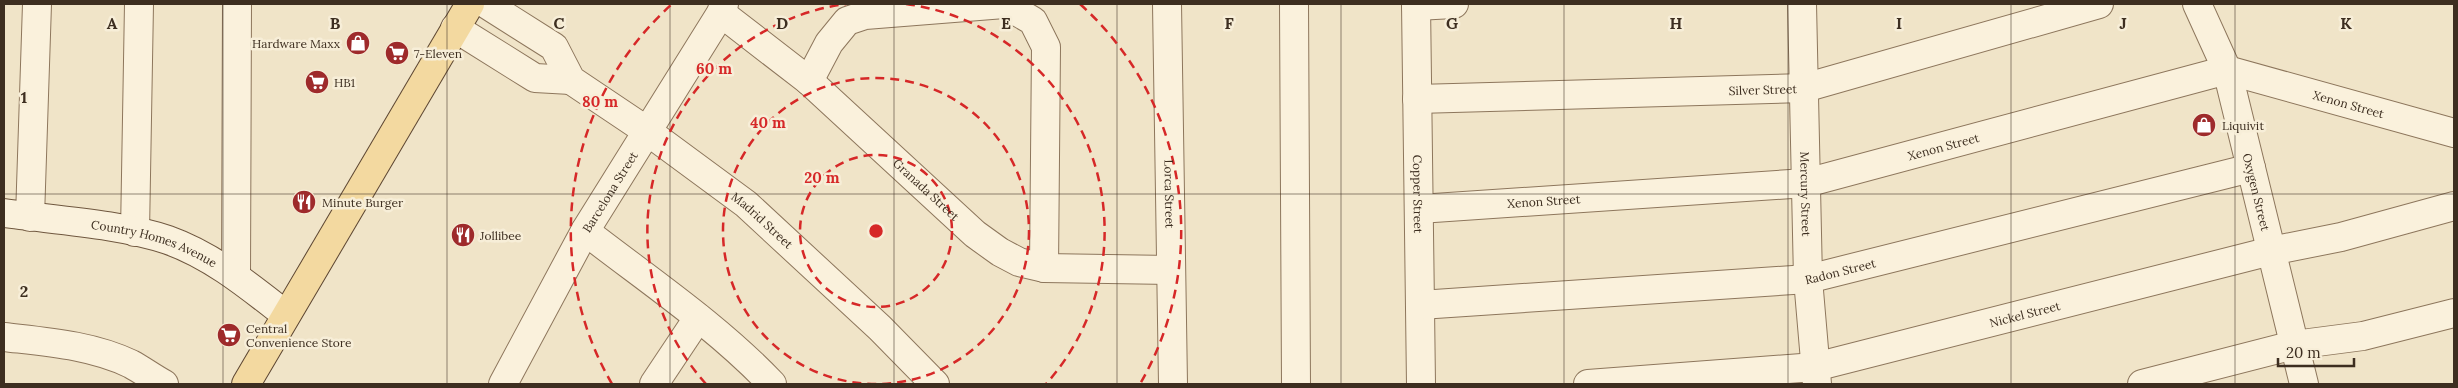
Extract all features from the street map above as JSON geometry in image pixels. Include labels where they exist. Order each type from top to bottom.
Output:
[{"type":"main road","points":[[246,384],[470,4]]},
{"type":"street","points":[[30,217],[37,4]]},
{"type":"street","points":[[136,232],[139,4]]},
{"type":"street","points":[[236,276],[238,4]]},
{"type":"street","name":"Madrid Street","points":[[486,4],[554,47],[571,80],[647,131],[746,204],[880,328],[935,384]]},
{"type":"street","points":[[809,82],[829,43],[847,21],[865,15],[1004,4],[1032,20],[1046,47],[1044,268]]},
{"type":"street","name":"Lorca Street","points":[[1167,4],[1173,384]]},
{"type":"street","points":[[1294,4],[1296,384]]},
{"type":"street","points":[[1416,5],[1454,4]]},
{"type":"street","name":"Mercury Street","points":[[1802,4],[1808,279],[1816,376]]},
{"type":"street","name":"Silver Street","points":[[1417,99],[1804,88],[2099,4]]},
{"type":"street","name":"Oxygen Street","points":[[2197,4],[2227,70],[2304,384]]},
{"type":"street","name":"Copper Street","points":[[1416,5],[1422,384]]},
{"type":"street","name":"Granada Street","points":[[722,8],[809,82],[975,234],[1000,252],[1018,262],[1044,268],[1171,270]]},
{"type":"street","name":"Barcelona Street","points":[[503,384],[585,231],[722,8]]},
{"type":"street","points":[[455,28],[535,78],[571,80]]},
{"type":"street","name":"Xenon Street","points":[[1419,209],[1806,183],[2227,70],[2454,133]]},
{"type":"street","name":"Radon Street","points":[[1420,305],[1808,279],[2251,168]]},
{"type":"street","name":"Nickel Street","points":[[1588,384],[1816,376],[2271,251],[2341,237],[2454,206]]},
{"type":"street","name":"Country Homes Avenue","points":[[4,213],[136,232],[168,240],[202,256],[236,276],[286,315]]},
{"type":"street","points":[[585,231],[698,318],[757,368],[772,384]]},
{"type":"street","points":[[2142,384],[2294,345],[2363,336],[2454,312]]},
{"type":"street","points":[[654,384],[698,318]]},
{"type":"street","points":[[4,337],[79,347],[125,374],[164,384]]},
{"type":"place","name":"Hardware Maxx","points":[[358,43]]},
{"type":"place","name":"7-Eleven","points":[[397,53]]},
{"type":"place","name":"HB1","points":[[317,82]]},
{"type":"place","name":"Liquivit","points":[[2204,125]]},
{"type":"place","name":"Minute Burger","points":[[304,202]]},
{"type":"place","name":"Jollibee","points":[[463,235]]},
{"type":"place","name":"Central Convenience Store","points":[[229,335]]}]
